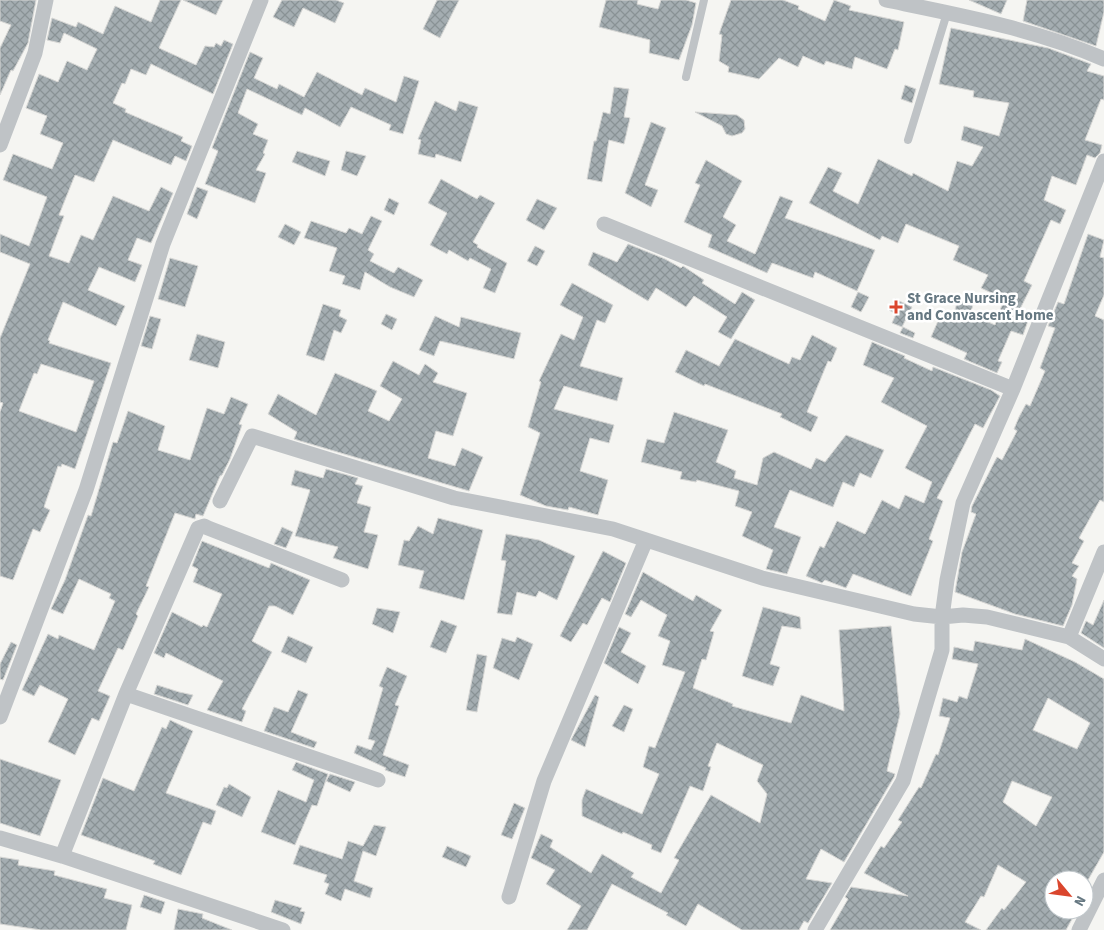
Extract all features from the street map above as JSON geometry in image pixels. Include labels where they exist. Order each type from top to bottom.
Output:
[{"type":"street","points":[[0,145],[35,53],[46,0]]},
{"type":"street","points":[[0,718],[86,490],[162,244],[261,0]]},
{"type":"street","points":[[886,0],[947,13],[1072,45],[1104,59]]},
{"type":"street","points":[[815,930],[903,781],[942,650],[942,618],[947,580],[963,503],[1013,389],[1104,161]]},
{"type":"street","points":[[604,224],[1013,389]]},
{"type":"street","points":[[220,501],[252,436],[454,498],[613,529],[762,578],[914,614],[942,618],[963,616],[987,617],[1069,637],[1104,659]]},
{"type":"street","points":[[62,856],[126,694],[198,528],[204,526],[342,580]]},
{"type":"street","points":[[509,897],[544,781],[646,540]]},
{"type":"street","points":[[1069,637],[1104,552]]},
{"type":"street","points":[[126,694],[378,780]]},
{"type":"street","points":[[0,838],[62,856],[283,930]]},
{"type":"street","points":[[1078,930],[1104,880]]},
{"type":"lane","points":[[686,77],[704,0]]},
{"type":"lane","points":[[908,140],[947,13]]},
{"type":"building","points":[[0,0],[36,0],[28,43],[13,71],[11,70],[0,95],[0,48],[11,25],[0,21]]},
{"type":"building","points":[[160,0],[181,0],[159,48],[196,65],[205,46],[214,47],[216,43],[221,46],[224,40],[233,44],[213,94],[151,64],[146,75],[131,69],[125,84],[122,83],[113,103],[126,109],[125,112],[183,137],[181,141],[192,146],[186,161],[175,156],[171,165],[113,140],[94,182],[75,175],[59,215],[64,216],[49,256],[69,263],[81,235],[93,240],[113,196],[149,211],[161,187],[173,193],[151,243],[137,238],[128,260],[142,265],[135,282],[99,267],[88,290],[125,306],[116,326],[63,302],[48,340],[50,341],[49,343],[111,363],[75,469],[62,464],[61,467],[58,466],[44,507],[50,510],[40,532],[33,529],[13,580],[0,576],[0,412],[3,403],[0,402],[0,338],[30,264],[0,252],[0,234],[29,246],[47,197],[3,180],[13,154],[52,169],[63,143],[40,134],[47,116],[26,108],[39,74],[58,82],[67,61],[87,70],[97,49],[64,33],[60,43],[47,40],[52,18],[76,27],[78,22],[103,34],[115,6],[151,22]],"holes":[[[41,364],[94,381],[76,432],[19,411],[34,373],[37,374]]]},
{"type":"building","points":[[183,0],[223,0],[216,15]]},
{"type":"building","points":[[282,0],[336,0],[344,3],[335,23],[303,8],[294,27],[273,17]]},
{"type":"building","points":[[437,0],[459,0],[440,38],[423,29]]},
{"type":"building","points":[[606,0],[638,0],[637,4],[658,9],[661,0],[686,0],[696,3],[692,25],[679,60],[649,53],[650,40],[599,27]]},
{"type":"building","points":[[731,0],[783,0],[799,6],[798,9],[825,21],[834,0],[851,6],[849,10],[904,22],[898,50],[895,49],[887,69],[855,57],[852,69],[826,61],[824,65],[803,56],[798,67],[779,58],[759,79],[728,72],[729,67],[719,61],[722,35],[719,34]]},
{"type":"building","points":[[969,0],[1007,0],[1001,14]]},
{"type":"building","points":[[1027,0],[1104,0],[1104,12],[1096,46],[1023,21]]},
{"type":"building","points":[[951,28],[1048,48],[1091,64],[1087,71],[1104,76],[1104,100],[1101,99],[1085,140],[1102,145],[1100,153],[1095,158],[1087,155],[1076,185],[1052,176],[1044,200],[1066,210],[1060,224],[1051,220],[1024,281],[1032,285],[1019,311],[1030,315],[1023,335],[1011,331],[998,361],[1002,362],[997,373],[964,359],[967,353],[931,337],[942,312],[953,316],[958,300],[973,305],[970,314],[995,325],[1004,299],[981,288],[988,275],[953,260],[959,246],[906,224],[898,243],[882,236],[880,240],[809,203],[828,167],[842,173],[833,191],[858,204],[878,159],[912,176],[913,173],[948,191],[957,161],[972,166],[983,147],[961,140],[964,126],[999,136],[1009,103],[973,97],[974,91],[939,84]]},
{"type":"building","points":[[250,52],[263,58],[254,78],[277,89],[279,84],[304,97],[317,72],[362,95],[365,88],[396,102],[404,76],[419,81],[403,134],[389,130],[391,125],[351,107],[340,127],[305,108],[302,115],[247,89],[238,113],[258,124],[253,134],[268,140],[263,153],[265,154],[256,170],[266,173],[255,203],[205,184],[218,151],[212,148]]},
{"type":"building","points":[[905,85],[916,89],[912,103],[901,99]]},
{"type":"building","points":[[614,87],[629,89],[624,117],[630,118],[624,144],[609,140],[602,182],[587,179],[594,141],[596,141],[603,112],[610,114]]},
{"type":"building","points":[[435,101],[456,111],[459,101],[478,107],[461,162],[436,154],[435,158],[418,154],[421,140],[418,139]]},
{"type":"building","points":[[695,112],[737,115],[744,120],[745,129],[742,133],[732,136],[726,134],[722,126]]},
{"type":"building","points":[[651,122],[666,128],[645,185],[658,190],[651,207],[625,193]]},
{"type":"building","points":[[297,151],[330,161],[325,176],[292,162]]},
{"type":"building","points":[[346,151],[366,156],[357,176],[341,170]]},
{"type":"building","points":[[706,160],[742,181],[723,217],[736,225],[727,241],[755,254],[780,196],[793,201],[785,218],[875,250],[857,291],[815,272],[813,278],[772,263],[767,273],[708,247],[712,235],[684,222],[700,185],[695,183]]},
{"type":"building","points":[[441,179],[477,199],[480,195],[495,203],[473,242],[478,245],[477,247],[507,263],[495,293],[483,288],[491,269],[470,258],[468,261],[449,250],[447,254],[430,245],[447,213],[428,203]]},
{"type":"building","points":[[197,187],[208,191],[197,219],[187,214]]},
{"type":"building","points":[[389,198],[399,203],[394,215],[384,210]]},
{"type":"building","points":[[537,199],[557,208],[544,230],[526,220]]},
{"type":"building","points":[[371,216],[382,221],[368,250],[374,254],[370,261],[394,273],[398,267],[423,280],[414,297],[390,287],[365,272],[360,290],[342,284],[345,276],[329,271],[337,248],[304,238],[311,221],[346,233],[349,228],[362,234]]},
{"type":"building","points":[[285,224],[301,232],[294,245],[278,237]]},
{"type":"building","points":[[1088,234],[1104,240],[1100,257],[1104,258],[1104,295],[1095,316],[1104,320],[1104,502],[1100,500],[1079,538],[1084,541],[1072,563],[1079,566],[1072,576],[1077,579],[1072,605],[1063,626],[1015,614],[955,592],[962,552],[976,514],[971,512],[972,506],[997,457],[1002,460],[1017,431],[1014,429],[1019,417],[1026,404],[1030,406],[1045,371],[1040,368],[1055,328],[1048,326],[1058,302],[1064,304]]},
{"type":"building","points":[[628,244],[665,259],[681,268],[683,266],[704,280],[702,283],[735,304],[742,292],[755,300],[731,339],[718,332],[727,317],[694,296],[686,307],[656,288],[648,301],[588,265],[593,252],[617,262]]},
{"type":"building","points":[[535,246],[545,251],[537,266],[527,261]]},
{"type":"building","points":[[170,258],[198,266],[185,307],[158,299]]},
{"type":"building","points":[[572,283],[613,305],[605,323],[597,320],[580,366],[623,378],[617,401],[564,386],[554,409],[614,425],[609,443],[590,438],[580,471],[608,480],[598,515],[569,507],[568,510],[546,506],[520,495],[540,433],[528,427],[541,382],[539,381],[561,334],[574,340],[583,317],[560,305]]},
{"type":"building","points":[[858,292],[869,297],[861,312],[851,307]]},
{"type":"building","points":[[895,299],[912,307],[902,327],[892,323],[896,314],[889,310]]},
{"type":"building","points":[[323,304],[341,310],[339,316],[347,320],[341,333],[334,330],[324,361],[306,355]]},
{"type":"building","points":[[386,314],[397,319],[392,330],[381,324]]},
{"type":"building","points":[[150,316],[161,319],[152,349],[141,346]]},
{"type":"building","points":[[435,316],[459,327],[461,317],[521,333],[514,359],[440,341],[434,356],[419,350]]},
{"type":"building","points":[[903,327],[915,333],[913,338],[900,333]]},
{"type":"building","points":[[197,334],[225,342],[218,368],[189,360]]},
{"type":"building","points":[[812,335],[837,348],[831,362],[828,361],[807,412],[818,417],[811,432],[780,417],[782,414],[705,384],[704,386],[675,372],[686,350],[719,366],[735,339],[789,364],[792,357],[800,360]]},
{"type":"building","points":[[872,342],[905,356],[904,358],[932,371],[933,367],[991,390],[1000,396],[983,428],[975,424],[937,498],[943,501],[929,539],[933,541],[911,596],[853,574],[846,588],[825,580],[822,583],[806,576],[820,546],[824,548],[837,521],[865,534],[882,500],[899,509],[905,495],[924,503],[932,482],[905,468],[927,426],[881,402],[894,378],[863,365]]},
{"type":"building","points":[[393,361],[419,375],[425,364],[438,373],[433,382],[467,393],[453,436],[436,431],[428,458],[455,466],[462,448],[483,457],[469,491],[294,439],[297,432],[268,414],[278,394],[316,415],[335,373],[377,391],[368,411],[389,421],[402,399],[380,386]]},
{"type":"building","points":[[231,397],[248,404],[239,424],[242,425],[230,459],[220,476],[203,516],[196,514],[195,519],[175,513],[146,586],[149,587],[136,614],[138,616],[123,650],[118,648],[98,691],[110,696],[99,721],[92,718],[75,755],[48,742],[68,699],[40,685],[34,696],[22,690],[48,634],[58,639],[59,635],[94,650],[115,601],[109,598],[111,594],[79,579],[63,614],[51,609],[65,580],[88,515],[91,516],[113,442],[117,443],[128,411],[165,426],[158,450],[190,460],[207,408],[224,414]]},
{"type":"building","points":[[674,412],[728,430],[716,462],[736,471],[734,478],[757,485],[763,458],[774,452],[811,469],[816,458],[825,462],[846,435],[884,450],[871,478],[860,473],[854,487],[843,482],[833,507],[790,490],[774,527],[801,537],[787,574],[766,569],[773,550],[742,536],[752,512],[735,506],[739,491],[697,480],[696,482],[680,479],[682,472],[641,462],[647,439],[664,443]]},
{"type":"building","points":[[326,469],[358,478],[355,484],[363,486],[357,503],[371,507],[364,532],[378,535],[368,569],[333,558],[338,547],[295,536],[310,490],[291,485],[295,470],[323,478]]},
{"type":"building","points":[[438,518],[483,530],[464,600],[419,588],[424,571],[398,565],[404,540],[409,541],[418,526],[433,534]]},
{"type":"building","points":[[282,527],[293,532],[286,548],[274,544]]},
{"type":"building","points":[[506,534],[539,540],[575,556],[557,600],[539,591],[536,597],[517,592],[512,615],[497,613],[506,561],[501,560]]},
{"type":"building","points":[[202,541],[269,568],[271,563],[310,580],[293,615],[275,606],[269,606],[252,641],[272,652],[242,709],[246,711],[242,722],[207,710],[223,681],[166,653],[164,658],[154,653],[172,612],[202,627],[203,625],[207,627],[222,594],[193,582],[198,569],[192,566]]},
{"type":"building","points":[[603,551],[626,563],[610,602],[602,598],[587,625],[583,623],[571,642],[560,636]]},
{"type":"building","points":[[643,572],[693,601],[696,595],[722,610],[710,631],[714,632],[706,660],[702,659],[693,688],[733,704],[732,706],[791,723],[801,695],[844,711],[839,630],[891,626],[900,714],[887,771],[895,774],[844,862],[821,849],[806,879],[832,883],[808,923],[804,921],[799,930],[742,930],[698,904],[686,926],[666,915],[668,913],[612,884],[587,930],[567,930],[581,906],[546,884],[555,870],[531,858],[541,834],[553,840],[550,847],[591,873],[602,854],[634,873],[631,877],[661,893],[679,860],[674,858],[711,795],[760,823],[767,794],[757,781],[763,765],[717,743],[708,766],[711,767],[703,791],[690,786],[661,853],[651,849],[652,845],[582,816],[582,800],[586,789],[642,814],[659,774],[643,767],[649,746],[655,748],[685,672],[662,665],[670,641],[658,636],[667,615],[641,600],[631,617],[625,614]]},
{"type":"building","points":[[1104,600],[1104,648],[1081,633],[1086,621],[1093,625]]},
{"type":"building","points":[[763,607],[800,617],[801,629],[782,626],[770,664],[780,667],[773,686],[742,676]]},
{"type":"building","points":[[377,608],[400,612],[393,633],[372,624]]},
{"type":"building","points":[[441,620],[457,626],[446,653],[430,647]]},
{"type":"building","points":[[619,627],[631,633],[621,652],[646,666],[638,684],[604,663]]},
{"type":"building","points":[[288,636],[313,647],[306,663],[281,652]]},
{"type":"building","points":[[517,637],[533,644],[519,680],[493,668],[502,638],[515,642]]},
{"type":"building","points":[[1025,639],[1075,662],[1104,679],[1104,852],[1094,870],[1044,870],[1044,920],[1072,920],[1066,930],[986,930],[1002,908],[1004,910],[1026,882],[998,865],[984,897],[981,896],[965,922],[981,930],[830,930],[848,899],[845,897],[851,887],[908,896],[864,873],[881,846],[884,848],[902,822],[898,820],[919,787],[921,788],[936,754],[938,755],[950,718],[939,716],[943,698],[957,702],[959,696],[967,699],[978,664],[952,659],[954,647],[973,651],[975,641],[1022,650]],"holes":[[[1048,698],[1090,723],[1077,749],[1033,730]],[[1012,781],[1052,797],[1036,826],[1003,802]]]},
{"type":"building","points":[[11,642],[17,645],[3,680],[0,679],[0,664]]},
{"type":"building","points":[[477,654],[487,656],[477,712],[466,710]]},
{"type":"building","points":[[387,667],[407,676],[395,705],[399,706],[383,755],[409,765],[405,777],[385,770],[386,768],[354,753],[357,745],[371,750],[375,741],[368,739],[383,688],[379,686]]},
{"type":"building","points":[[157,685],[193,695],[188,705],[154,694]]},
{"type":"building","points":[[298,690],[308,694],[291,732],[317,742],[314,748],[264,731],[274,707],[288,712]]},
{"type":"building","points":[[595,695],[599,697],[585,747],[571,740]]},
{"type":"building","points":[[624,705],[633,709],[624,732],[612,726]]},
{"type":"building","points":[[170,720],[193,731],[166,793],[216,811],[211,825],[203,822],[181,875],[153,864],[155,861],[81,835],[103,778],[134,791],[162,727],[166,729]]},
{"type":"building","points":[[0,759],[61,780],[40,836],[0,823]]},
{"type":"building","points":[[296,762],[328,774],[317,806],[312,805],[295,845],[261,832],[278,790],[306,802],[314,780],[292,770]]},
{"type":"building","points":[[330,774],[355,782],[350,792],[326,781]]},
{"type":"building","points":[[229,784],[251,797],[242,817],[216,805],[224,787],[227,788]]},
{"type":"building","points":[[514,803],[525,808],[512,839],[501,835]]},
{"type":"building","points":[[374,825],[386,827],[376,856],[363,851],[354,881],[373,888],[370,898],[345,889],[341,901],[325,894],[329,884],[324,882],[327,875],[293,864],[300,845],[342,859],[348,841],[363,846]]},
{"type":"building","points":[[447,846],[471,856],[466,867],[442,857]]},
{"type":"building","points":[[0,857],[19,860],[18,865],[55,871],[54,875],[107,889],[104,898],[132,905],[126,930],[41,930],[0,924]]},
{"type":"building","points":[[144,895],[165,902],[161,914],[140,907]]},
{"type":"building","points":[[275,900],[302,908],[300,911],[305,912],[301,924],[271,912]]},
{"type":"building","points":[[178,909],[203,914],[202,918],[232,930],[174,930]]},
{"type":"place","name":"St Grace Nursing and Convascent Home","points":[[896,307]]}]
